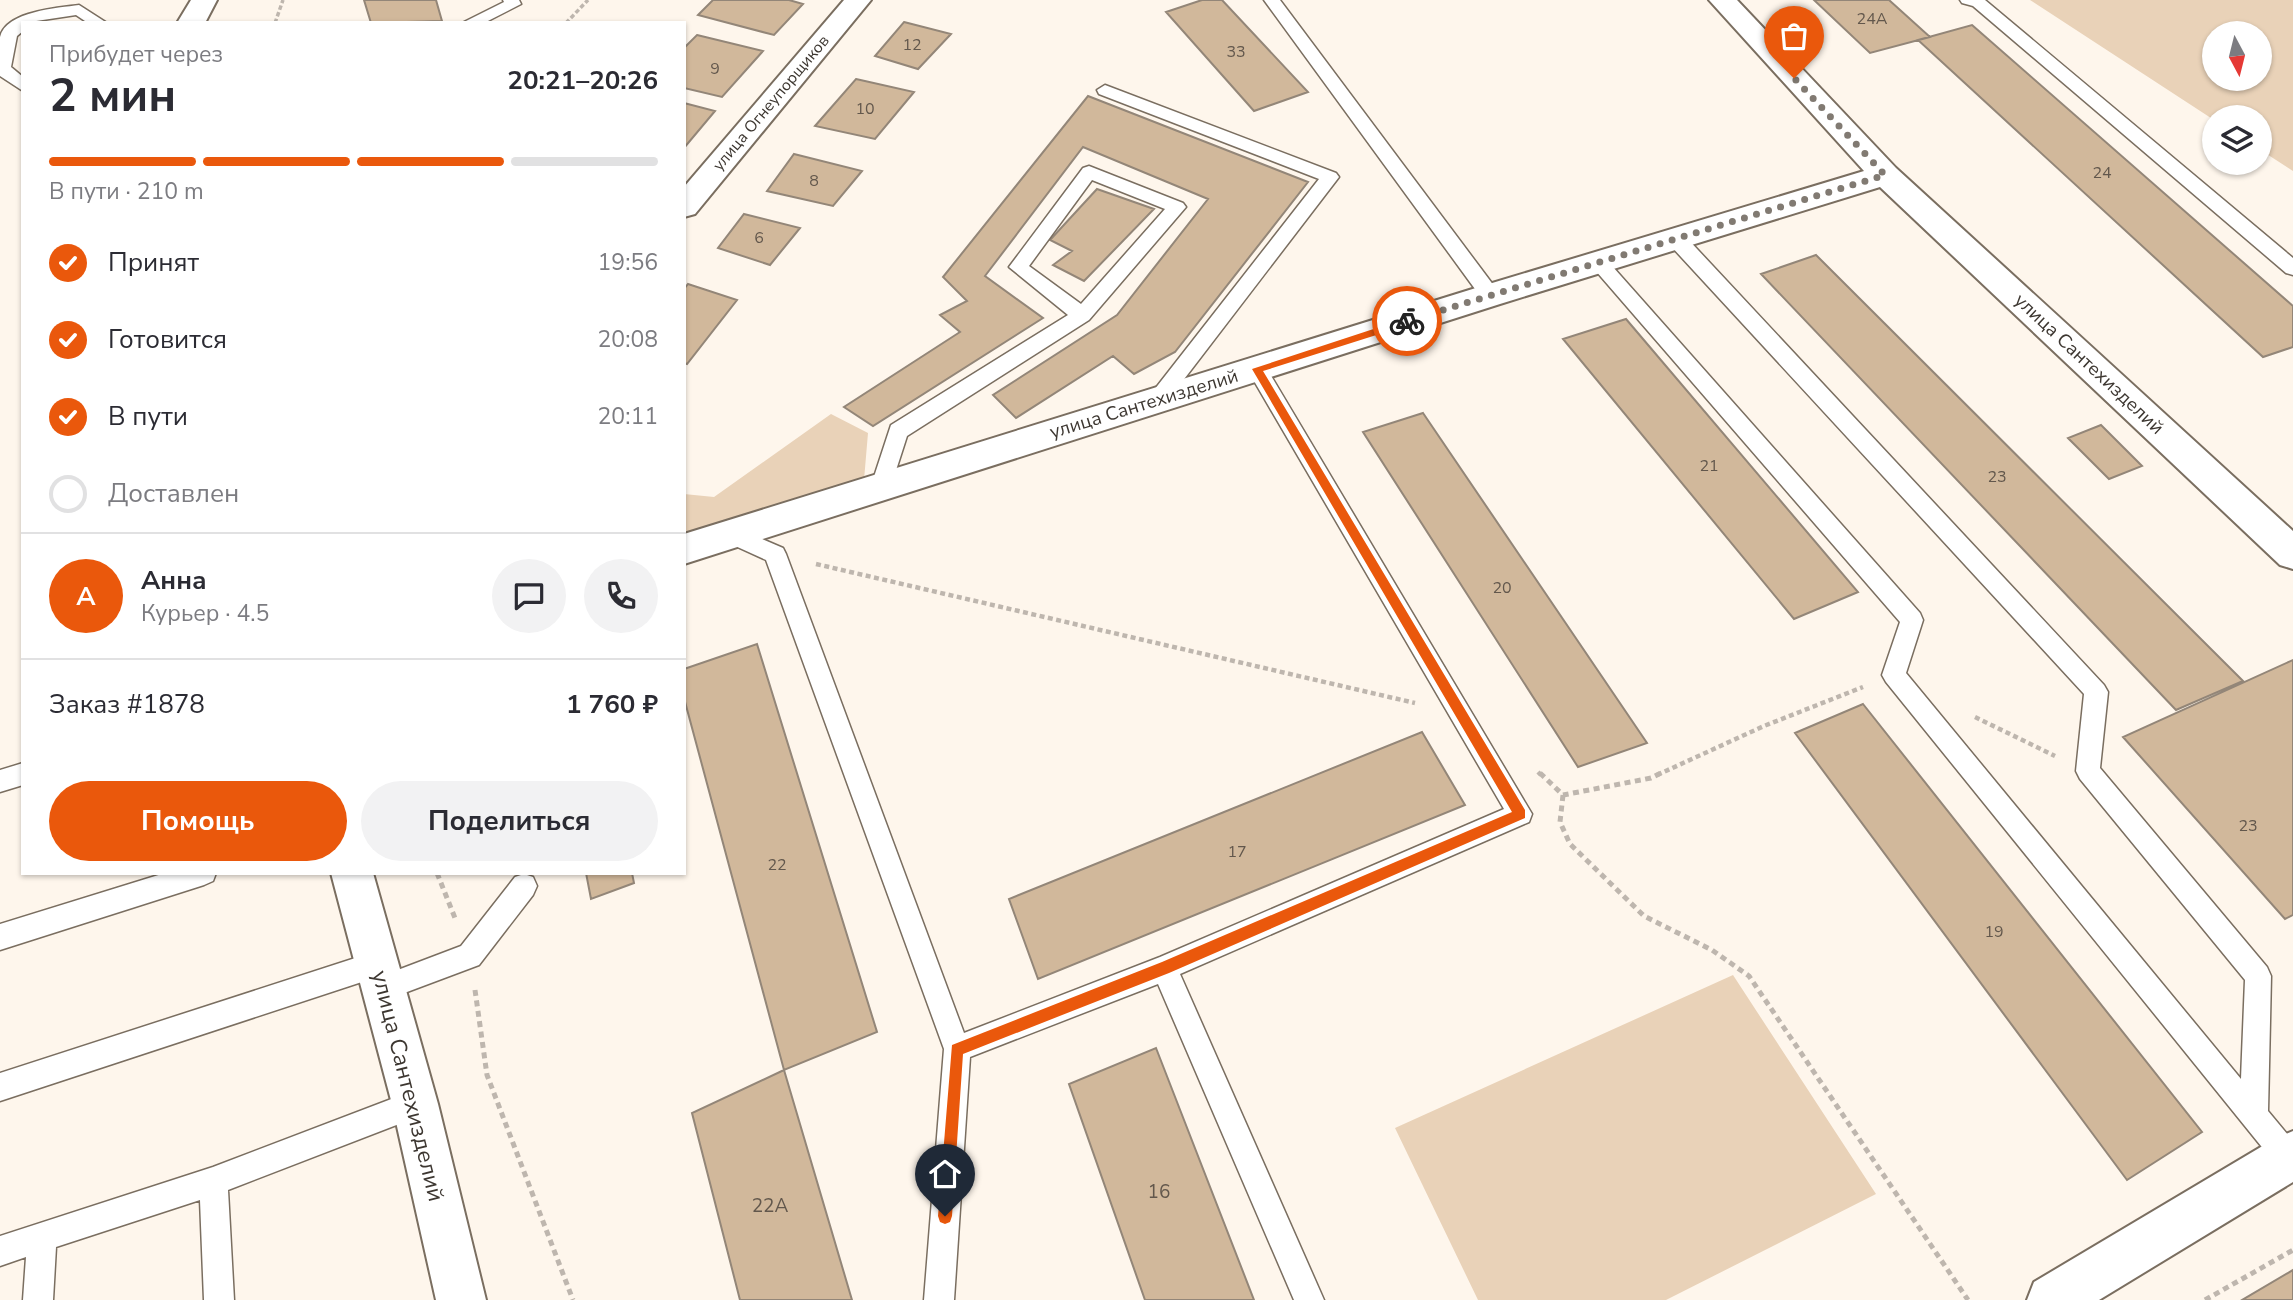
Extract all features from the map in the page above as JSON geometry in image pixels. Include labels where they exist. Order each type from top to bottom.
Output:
[{"type":"street","name":"улица Огнеупорщиков","points":[[686,205],[858,0]]},
{"type":"street","name":"улица Сантехизделий","points":[[1721,0],[1885,175],[2293,554]]},
{"type":"street","name":"улица Сантехизделий","points":[[686,548],[1490,295],[1885,175]]},
{"type":"street","name":"улица Сантехизделий","points":[[353,875],[415,1104],[461,1300]]},
{"type":"street","points":[[2052,1300],[2290,1156]]},
{"type":"lane","points":[[475,21],[513,4],[511,0]]},
{"type":"lane","points":[[1272,0],[1490,295]]},
{"type":"lane","points":[[1968,0],[1978,2],[2293,268]]},
{"type":"lane","points":[[25,21],[29,18],[79,10],[96,21]]},
{"type":"lane","points":[[21,25],[9,34],[2,69],[21,84]]},
{"type":"lane","points":[[1105,90],[1329,177],[1158,400]]},
{"type":"lane","points":[[882,486],[898,431],[1082,314],[1177,207],[1089,172],[1018,267],[1082,314]]},
{"type":"lane","points":[[1677,240],[2096,692],[2088,771],[2258,975],[2254,1116]]},
{"type":"lane","points":[[1598,263],[1912,620],[1894,675],[2254,1116],[2290,1156]]},
{"type":"lane","points":[[957,1049],[1164,968],[1520,814],[1257,369]]},
{"type":"lane","points":[[730,534],[775,554],[957,1049],[939,1300]]},
{"type":"lane","points":[[0,780],[21,775]]},
{"type":"lane","points":[[0,937],[198,875]]},
{"type":"lane","points":[[0,1087],[380,976],[470,956],[524,886]]},
{"type":"lane","points":[[1164,968],[1309,1300]]},
{"type":"lane","points":[[0,1251],[213,1181],[415,1104]]},
{"type":"lane","points":[[213,1181],[219,1300]]},
{"type":"lane","points":[[38,1300],[42,1237]]},
{"type":"path","points":[[276,21],[283,0]]},
{"type":"path","points":[[568,21],[588,0]]},
{"type":"path","points":[[1563,796],[1560,822],[1570,844],[1644,916],[1712,950],[1749,976],[1968,1300]]},
{"type":"path","points":[[438,875],[470,956],[487,1075],[573,1300]]},
{"type":"path","points":[[2205,1300],[2293,1250]]},
{"type":"shaded area","points":[[2030,0],[2293,0],[2293,171],[2272,157],[2272,105],[2202,105],[2202,112]]},
{"type":"shaded area","points":[[831,414],[868,433],[864,480],[686,533],[686,494],[714,497]]},
{"type":"shaded area","points":[[1733,975],[1876,1194],[1666,1300],[1478,1300],[1395,1128]]},
{"type":"building","points":[[364,0],[436,0],[442,21],[370,21]]},
{"type":"building","points":[[713,0],[789,0],[803,4],[774,35],[698,15]]},
{"type":"building","points":[[1202,0],[1222,0],[1308,92],[1254,111],[1166,12]]},
{"type":"building","points":[[1814,0],[1889,0],[1930,37],[1870,53]]},
{"type":"building","points":[[904,22],[951,34],[918,69],[875,56]]},
{"type":"building","points":[[1972,25],[2293,306],[2293,347],[2263,357],[1918,40]]},
{"type":"building","points":[[697,35],[763,51],[722,97],[686,88],[686,46]]},
{"type":"building","points":[[856,79],[914,92],[875,139],[815,126]]},
{"type":"building","points":[[1088,96],[1308,182],[1175,352],[1134,374],[1113,356],[1016,418],[993,395],[1117,315],[1208,199],[1083,147],[985,276],[1043,318],[873,426],[844,407],[960,332],[940,315],[967,301],[943,277]]},
{"type":"building","points":[[686,104],[715,111],[686,146]]},
{"type":"building","points":[[794,154],[862,171],[833,206],[767,191]]},
{"type":"building","points":[[1097,189],[1154,209],[1084,281],[1053,265],[1072,251],[1050,240]]},
{"type":"building","points":[[744,214],[800,228],[770,265],[718,248]]},
{"type":"building","points":[[1816,255],[2243,681],[2176,710],[1761,274]]},
{"type":"building","points":[[688,284],[737,300],[687,364],[686,364]]},
{"type":"building","points":[[1626,319],[1858,592],[1794,619],[1563,339]]},
{"type":"building","points":[[1423,413],[1647,743],[1578,767],[1363,432]]},
{"type":"building","points":[[2101,425],[2142,466],[2109,479],[2068,438]]},
{"type":"building","points":[[757,644],[877,1032],[784,1070],[686,705],[686,668]]},
{"type":"building","points":[[2293,660],[2293,915],[2285,919],[2123,737]]},
{"type":"building","points":[[1863,704],[2202,1132],[2127,1180],[1795,733]]},
{"type":"building","points":[[1422,732],[1465,805],[1038,979],[1009,899]]},
{"type":"building","points":[[586,875],[632,875],[634,883],[591,899]]},
{"type":"building","points":[[1156,1048],[1254,1300],[1145,1300],[1069,1084]]},
{"type":"building","points":[[784,1070],[852,1300],[740,1300],[692,1113]]},
{"type":"building","points":[[2293,1270],[2293,1300],[2242,1300]]},
{"type":"way so far","points":[[1407,321],[1885,175],[1794,78]]},
{"type":"route","points":[[945,1216],[957,1049],[1164,968],[1520,814],[1257,369],[1407,321]]}]
